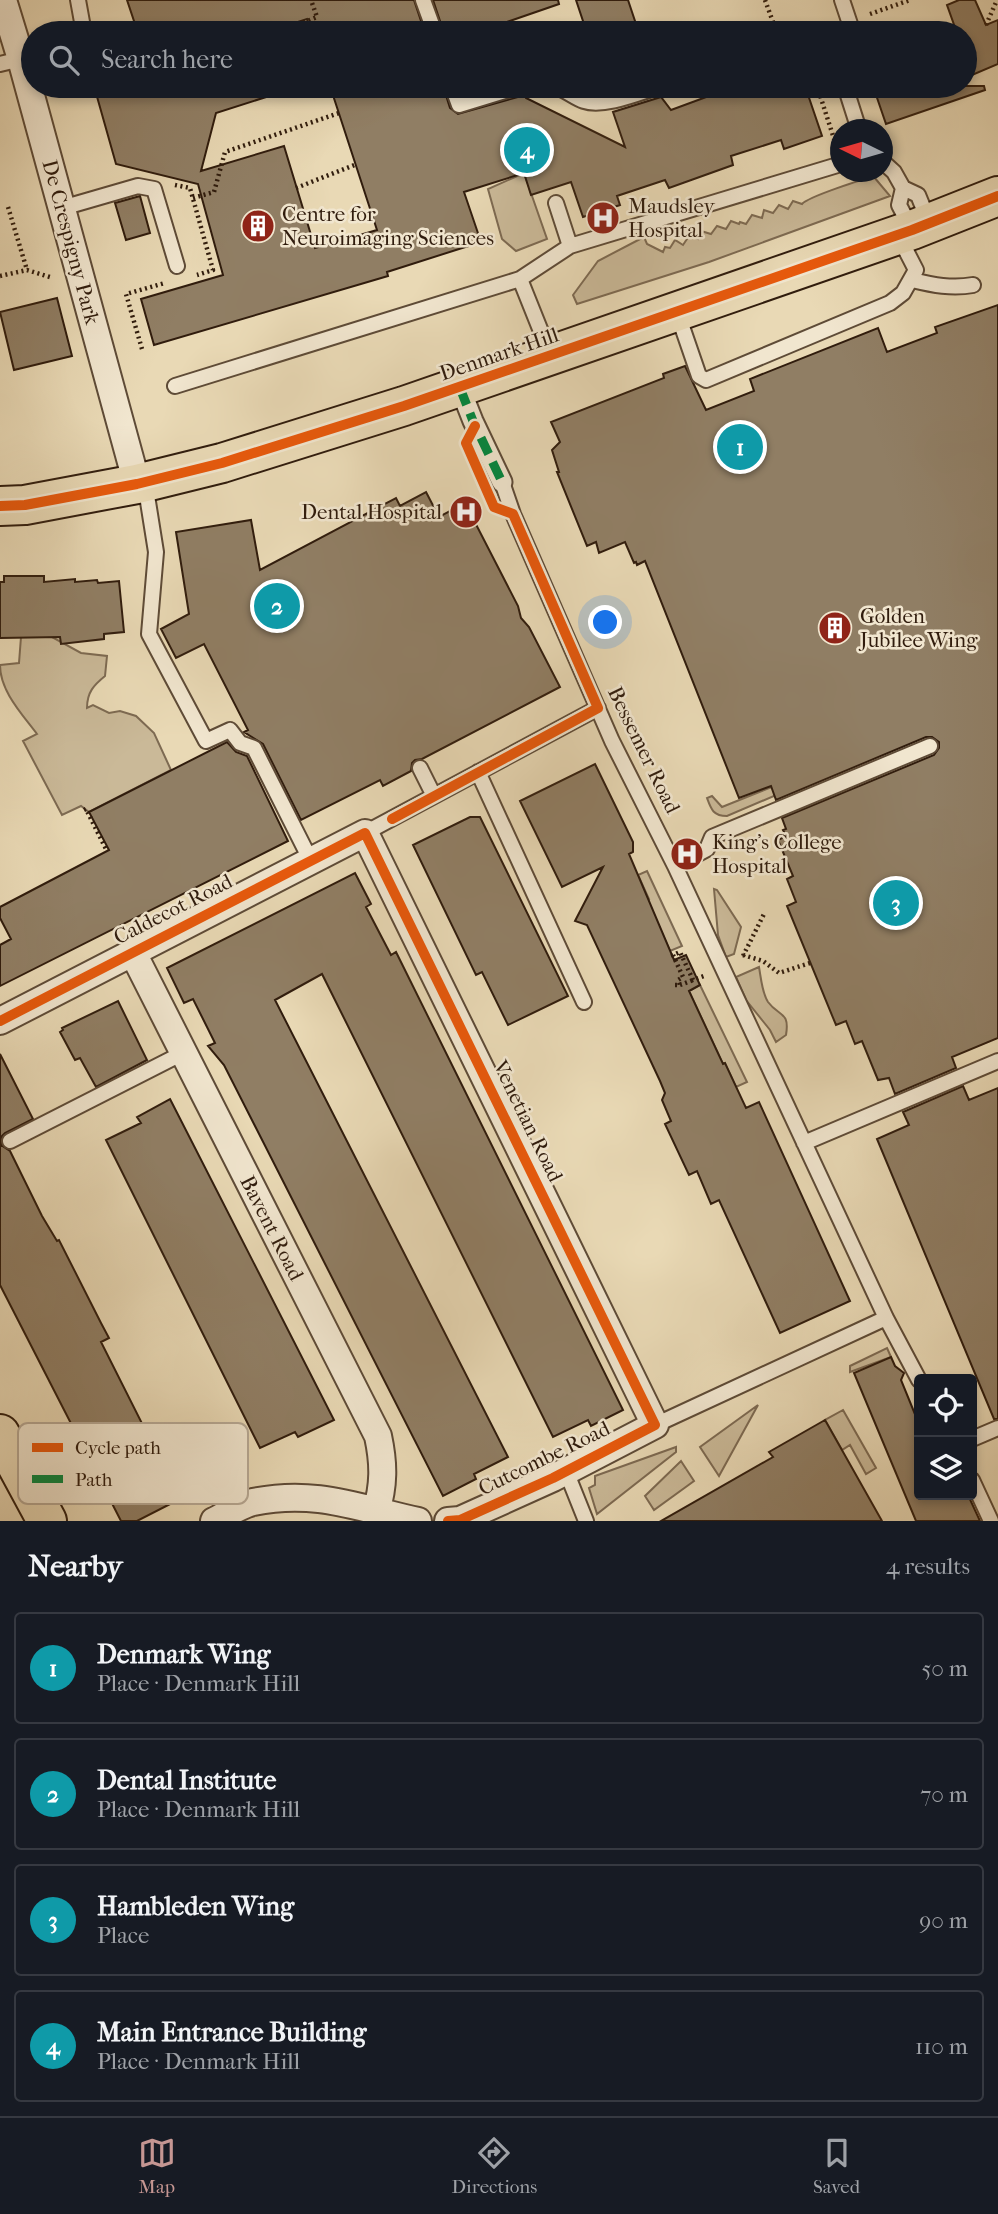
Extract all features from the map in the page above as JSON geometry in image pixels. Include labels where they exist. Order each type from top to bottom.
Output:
[{"type":"main road","name":"Denmark Hill","points":[[0,506],[25,505],[141,483],[222,463],[551,356],[913,229],[998,196]]},
{"type":"main road","points":[[0,1434],[10,1479]]},
{"type":"main road","points":[[32,1504],[47,1521]]},
{"type":"street","name":"De Crespigny Park","points":[[4,0],[20,63]]},
{"type":"street","name":"De Crespigny Park","points":[[30,98],[141,483]]},
{"type":"street","name":"Bessemer Road","points":[[460,387],[502,482]]},
{"type":"street","name":"Caldecot Road","points":[[0,1021],[365,833]]},
{"type":"street","name":"Venetian Road","points":[[365,833],[655,1425]]},
{"type":"street","name":"Bavent Road","points":[[132,951],[379,1436],[384,1464],[383,1488],[376,1512]]},
{"type":"street","name":"Cutcombe Road","points":[[448,1521],[460,1520],[566,1471],[655,1425]]},
{"type":"street","points":[[248,1504],[311,1497],[348,1502],[376,1512],[418,1521]]},
{"type":"street","points":[[214,1521],[247,1504]]},
{"type":"lane","points":[[78,0],[82,21]]},
{"type":"lane","points":[[423,0],[431,21]]},
{"type":"lane","points":[[842,0],[847,21]]},
{"type":"lane","points":[[456,98],[459,106],[484,98]]},
{"type":"lane","points":[[578,98],[596,103],[623,98]]},
{"type":"lane","points":[[849,98],[856,119]]},
{"type":"lane","points":[[174,386],[520,279],[570,246],[830,167]]},
{"type":"lane","points":[[676,311],[699,376],[706,380],[890,303],[903,293],[916,270],[913,229],[899,205],[903,188],[893,171]]},
{"type":"lane","points":[[62,208],[138,186],[154,189],[177,266]]},
{"type":"lane","points":[[556,203],[570,246]]},
{"type":"lane","points":[[520,279],[551,356]]},
{"type":"lane","points":[[912,280],[959,288],[974,285]]},
{"type":"lane","name":"Bessemer Road","points":[[502,482],[513,514],[598,708],[675,866],[886,1318],[916,1374]]},
{"type":"lane","points":[[141,483],[156,552],[149,634],[206,741],[230,730],[240,743],[254,748],[311,861]]},
{"type":"lane","name":"Caldecot Road","points":[[365,833],[598,708]]},
{"type":"lane","points":[[675,866],[708,849],[712,837],[930,746]]},
{"type":"lane","points":[[420,768],[434,796]]},
{"type":"lane","points":[[478,772],[584,1002]]},
{"type":"lane","points":[[10,1141],[183,1053]]},
{"type":"lane","points":[[804,1143],[998,1061]]},
{"type":"lane","name":"Cutcombe Road","points":[[655,1425],[886,1318]]},
{"type":"lane","points":[[977,1437],[998,1428]]},
{"type":"lane","points":[[566,1471],[586,1521]]},
{"type":"lane","points":[[977,1491],[991,1521]]},
{"type":"path","points":[[307,21],[317,17],[311,0]]},
{"type":"path","points":[[765,0],[773,21]]},
{"type":"path","points":[[862,21],[910,0]]},
{"type":"path","points":[[986,25],[997,0]]},
{"type":"path","points":[[821,98],[830,125]]},
{"type":"path","points":[[193,198],[214,192],[225,152],[339,113]]},
{"type":"path","points":[[296,188],[357,164]]},
{"type":"path","points":[[8,208],[27,270]]},
{"type":"path","points":[[0,276],[27,270],[60,280],[80,275]]},
{"type":"path","points":[[84,810],[86,809],[107,851]]},
{"type":"path","points":[[737,960],[743,955],[764,914]]},
{"type":"path","points":[[693,980],[680,952],[673,955],[684,977],[678,980],[678,985],[693,980],[705,976]]},
{"type":"path","points":[[743,955],[763,961],[779,973],[810,963]]},
{"type":"shaded area","points":[[524,173],[547,239],[516,251],[502,239],[488,189]]},
{"type":"shaded area","points":[[878,182],[890,196],[709,262],[577,304],[573,295],[598,261],[644,237],[647,244],[663,252],[665,247],[670,248],[675,240],[683,245],[689,236],[698,239],[701,231],[711,234],[717,226],[726,229],[731,221],[746,224],[752,215],[762,218],[764,210],[773,213],[779,205],[788,209],[793,201],[802,204],[848,185]]},
{"type":"shaded area","points":[[21,637],[52,637],[81,653],[107,656],[105,676],[92,689],[87,708],[93,705],[109,713],[120,711],[136,716],[154,733],[171,770],[89,812],[81,806],[62,815],[23,741],[37,734],[13,702],[1,675],[0,665],[19,663]]},
{"type":"shaded area","points":[[854,754],[837,769],[727,816],[713,811],[707,798],[712,796],[722,807]]},
{"type":"shaded area","points":[[647,871],[682,946],[670,951],[638,875]]},
{"type":"shaded area","points":[[714,889],[741,927],[734,954],[726,957],[718,935]]},
{"type":"shaded area","points":[[759,967],[766,998],[772,1007],[783,1015],[786,1022],[786,1035],[776,1042],[746,1000],[736,977]]},
{"type":"shaded area","points":[[700,985],[747,1082],[736,1087],[689,991]]},
{"type":"shaded area","points":[[887,1348],[891,1357],[850,1372],[850,1366]]},
{"type":"shaded area","points":[[758,1405],[719,1476],[700,1447]]},
{"type":"shaded area","points":[[843,1410],[876,1468],[866,1474],[850,1445],[842,1450],[825,1420]]},
{"type":"shaded area","points":[[676,1447],[676,1452],[597,1514],[589,1488],[595,1485],[595,1476]]},
{"type":"shaded area","points":[[681,1461],[694,1481],[654,1510],[645,1496]]},
{"type":"building","points":[[127,0],[414,0],[421,21],[307,19],[134,21]]},
{"type":"building","points":[[433,0],[558,0],[559,4],[510,21],[440,21]]},
{"type":"building","points":[[576,0],[628,0],[635,21],[583,21]]},
{"type":"building","points":[[959,0],[975,0],[986,25],[998,20],[998,64],[977,73],[977,21],[953,21],[947,5]]},
{"type":"building","points":[[977,86],[984,86],[985,90],[977,93]]},
{"type":"building","points":[[97,98],[263,98],[216,113],[201,171],[284,146],[315,248],[377,230],[334,98],[447,98],[450,108],[458,114],[514,98],[526,98],[625,147],[613,112],[658,98],[662,98],[671,110],[704,98],[809,98],[822,136],[784,149],[781,140],[731,156],[733,165],[669,188],[665,180],[617,196],[620,205],[583,217],[571,182],[531,195],[524,173],[464,192],[481,242],[387,272],[388,276],[154,345],[141,299],[223,275],[198,184],[116,164]]},
{"type":"building","points":[[877,98],[962,98],[893,122],[893,119],[884,119]]},
{"type":"building","points":[[140,196],[150,233],[126,240],[115,203]]},
{"type":"building","points":[[57,298],[72,356],[14,370],[0,312]]},
{"type":"building","points":[[998,305],[998,1038],[952,1057],[956,1068],[895,1094],[889,1078],[878,1080],[862,1041],[855,1044],[846,1021],[836,1025],[787,906],[796,902],[787,879],[793,876],[778,840],[786,836],[782,818],[934,755],[939,748],[939,742],[932,737],[926,737],[776,800],[771,786],[739,798],[645,561],[637,565],[634,563],[625,542],[599,553],[596,542],[587,546],[557,472],[552,450],[560,442],[551,422],[664,378],[663,374],[685,366],[706,410],[754,391],[750,379],[878,328],[887,352],[937,333],[935,327]]},
{"type":"building","points":[[426,492],[439,517],[465,503],[518,606],[521,618],[529,627],[560,687],[422,759],[415,760],[411,771],[383,786],[380,780],[301,820],[263,744],[244,732],[248,730],[204,644],[176,658],[161,629],[189,614],[176,532],[251,520],[260,570],[396,498],[400,506]]},
{"type":"building","points":[[4,576],[44,576],[44,582],[75,579],[75,582],[119,581],[124,632],[104,634],[104,639],[61,644],[60,637],[0,638],[0,582],[4,582]]},
{"type":"building","points":[[227,742],[236,752],[247,756],[288,841],[0,986],[0,945],[11,939],[0,918],[0,907],[109,850],[89,812]]},
{"type":"building","points":[[595,764],[633,842],[633,852],[629,854],[674,960],[686,955],[700,985],[689,991],[723,1064],[725,1063],[746,1108],[759,1102],[850,1301],[780,1333],[719,1200],[711,1204],[697,1171],[689,1175],[665,1124],[671,1121],[662,1100],[665,1093],[660,1081],[587,925],[575,921],[603,867],[562,887],[520,801]]},
{"type":"building","points":[[470,817],[480,817],[568,996],[508,1025],[482,972],[476,975],[413,845]]},
{"type":"building","points":[[355,873],[371,904],[366,907],[391,955],[396,952],[623,1410],[591,1426],[588,1420],[553,1437],[322,974],[275,1000],[508,1457],[474,1474],[476,1479],[443,1496],[224,1065],[208,1046],[215,1043],[193,999],[184,1003],[167,968]]},
{"type":"building","points":[[118,1001],[147,1060],[96,1087],[80,1058],[75,1060],[60,1032],[62,1028]]},
{"type":"building","points":[[0,1054],[33,1119],[5,1133],[1,1145],[10,1151],[42,1216],[57,1241],[59,1240],[109,1338],[101,1342],[142,1423],[71,1423],[0,1285]]},
{"type":"building","points":[[963,1086],[969,1100],[998,1088],[998,1419],[994,1419],[877,1139],[909,1125],[903,1112]]},
{"type":"building","points":[[170,1099],[334,1420],[298,1437],[295,1432],[260,1448],[106,1140],[141,1123],[137,1117]]},
{"type":"building","points":[[891,1357],[895,1366],[904,1373],[901,1380],[914,1412],[914,1500],[970,1500],[980,1521],[916,1521],[854,1373]]},
{"type":"building","points":[[825,1420],[882,1521],[661,1521],[773,1457],[769,1452]]},
{"type":"building","points":[[112,1504],[170,1504],[137,1521],[121,1521]]},
{"type":"marked path","points":[[460,388],[502,482]]},
{"type":"cycle path","points":[[0,506],[25,505],[137,484],[222,463],[404,406],[912,230],[998,196]]},
{"type":"cycle path","points":[[392,819],[598,708],[513,514],[494,507],[466,443],[475,426]]},
{"type":"cycle path","points":[[0,1021],[365,833],[655,1425],[553,1478],[460,1520],[448,1521]]},
{"type":"place","name":"Main Entrance Building","points":[[527,150]]},
{"type":"place","name":"Maudsley Hospital","points":[[603,218]]},
{"type":"place","name":"Centre for Neuroimaging Sciences","points":[[258,226]]},
{"type":"place","name":"Denmark Wing","points":[[740,447]]},
{"type":"place","name":"Dental Hospital","points":[[466,512]]},
{"type":"place","name":"Dental Institute","points":[[277,606]]},
{"type":"place","name":"Golden Jubilee Wing","points":[[835,628]]},
{"type":"place","name":"King's College Hospital","points":[[687,854]]},
{"type":"place","name":"Hambleden Wing","points":[[896,903]]}]
